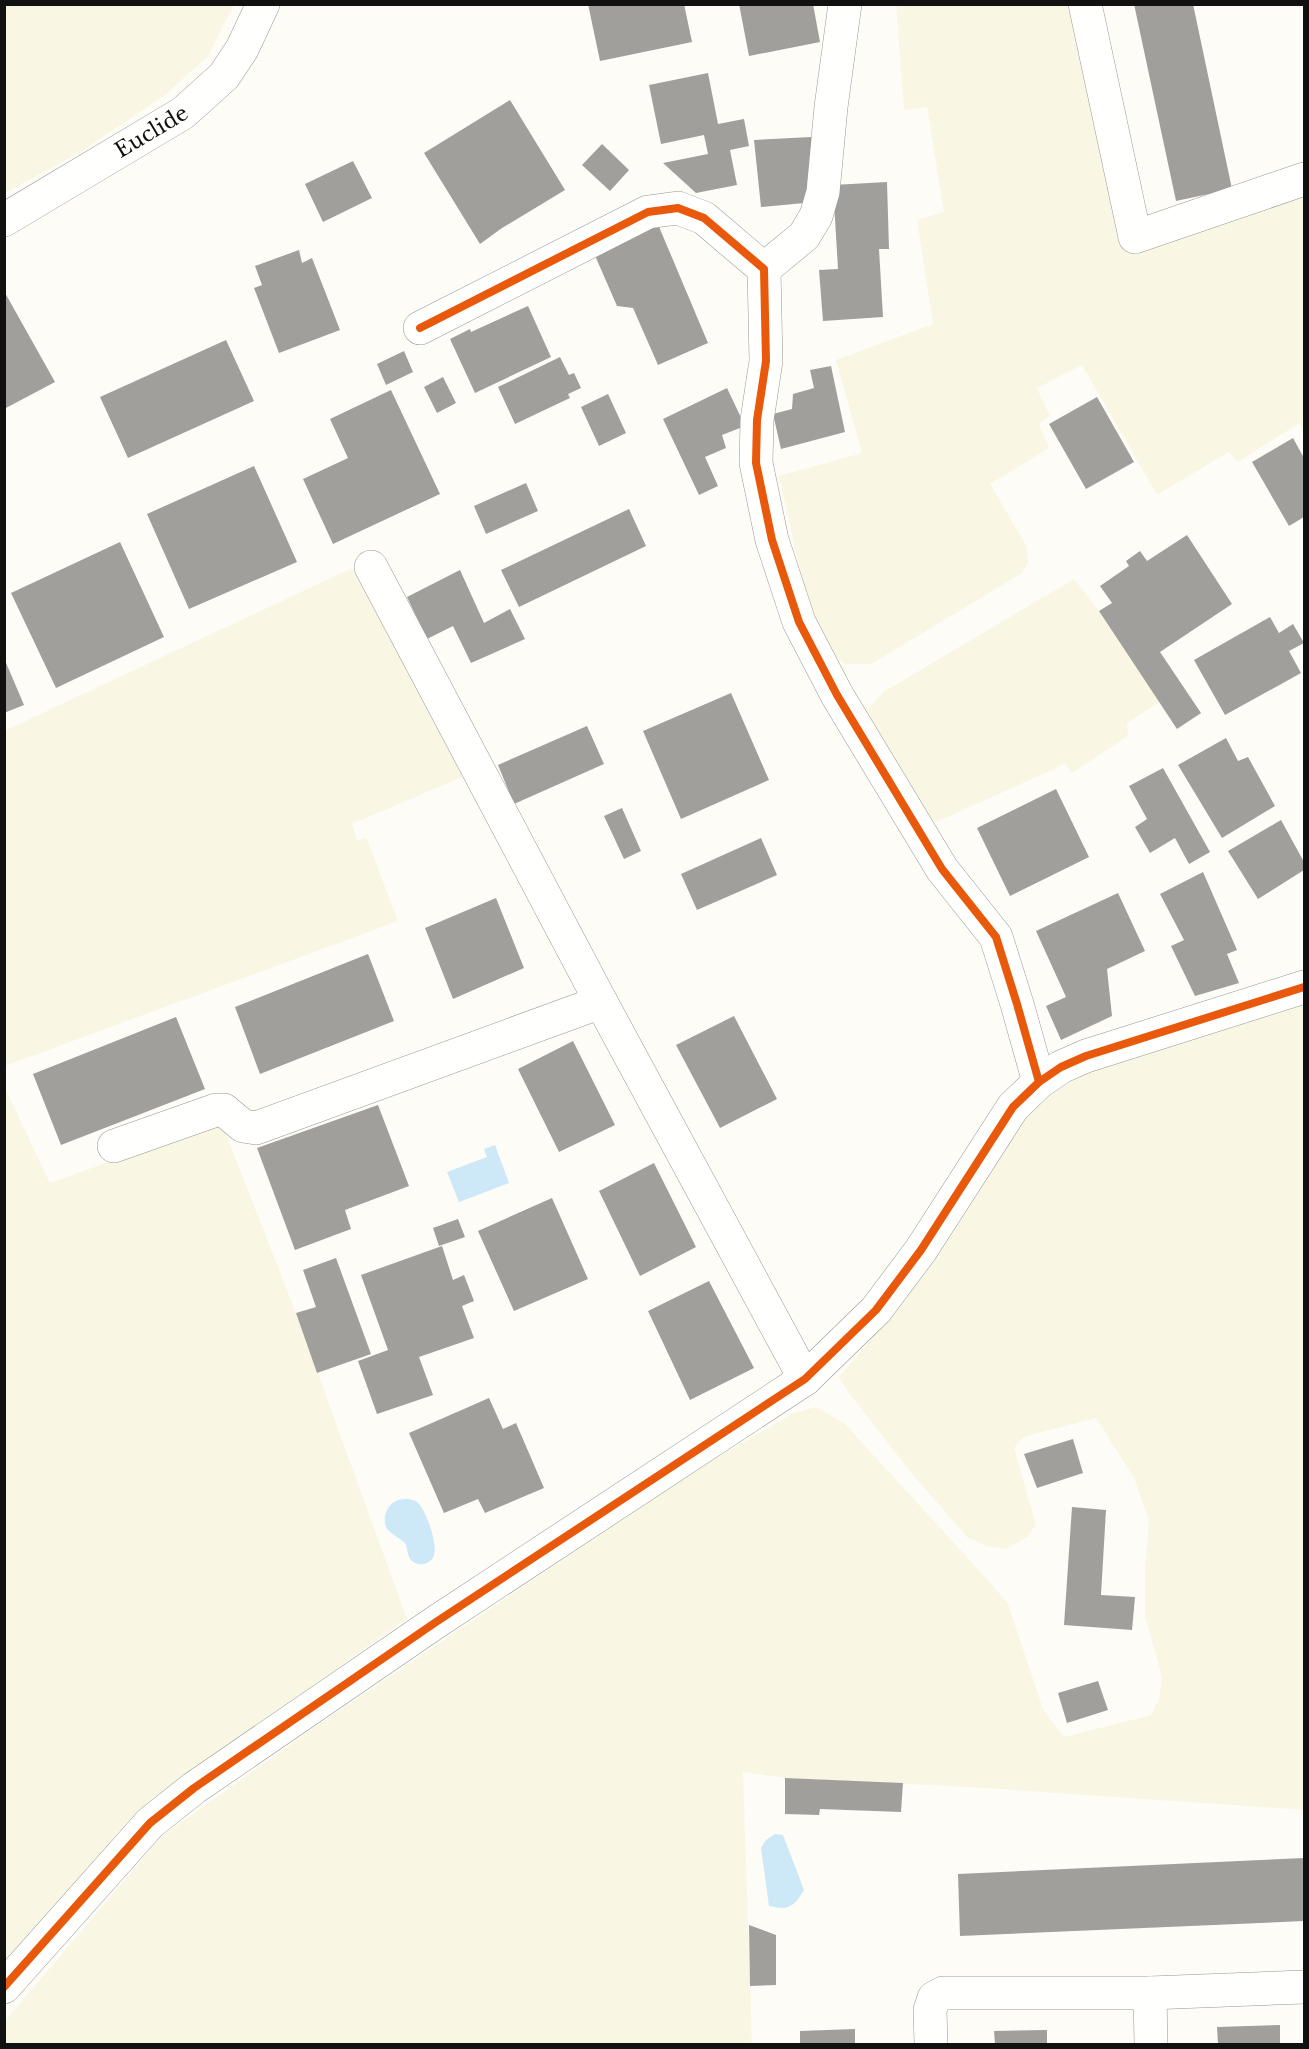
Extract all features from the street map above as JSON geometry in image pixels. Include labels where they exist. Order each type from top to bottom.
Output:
[{"type":"street","name":"Euclide","points":[[4,220],[183,113],[224,76],[242,49],[263,4]]},
{"type":"street","points":[[765,269],[804,236],[816,216],[823,192],[831,107],[845,4]]},
{"type":"street","points":[[1085,4],[1135,237],[1305,179]]},
{"type":"street","points":[[420,328],[648,212],[678,208],[704,218],[765,269],[766,361],[757,420],[756,463],[772,540],[799,622],[837,695],[942,869],[996,937],[1039,1082]]},
{"type":"street","points":[[371,567],[601,1002],[805,1379]]},
{"type":"street","points":[[4,1987],[150,1823],[194,1788],[436,1622],[805,1379],[876,1310],[921,1250],[1013,1107],[1039,1082],[1061,1067],[1086,1056],[1305,987]]},
{"type":"street","points":[[114,1146],[216,1110],[224,1110],[243,1126],[256,1128],[601,1002]]},
{"type":"street","points":[[931,2044],[930,2010],[934,1998],[943,1993],[1149,1993],[1305,1987]]},
{"type":"street","points":[[1149,1993],[1151,2044]]},
{"type":"shaded area","points":[[5,4],[234,5],[208,56],[165,95],[81,152],[5,193]]},
{"type":"shaded area","points":[[896,5],[1076,5],[1127,252],[1304,194],[1304,430],[1300,423],[1238,462],[1229,452],[1157,495],[1082,365],[1037,388],[1050,416],[1039,424],[1049,448],[990,484],[1027,547],[1028,563],[1022,573],[871,664],[845,664],[826,648],[813,620],[779,476],[862,453],[836,360],[933,324],[917,220],[944,212],[927,107],[904,110]]},
{"type":"shaded area","points":[[352,568],[469,774],[352,824],[357,841],[366,837],[398,921],[5,1066],[4,731]]},
{"type":"shaded area","points":[[1074,579],[1099,611],[1159,702],[1126,724],[1129,735],[1072,773],[1065,764],[930,825],[865,712],[885,691]]},
{"type":"shaded area","points":[[1304,1003],[1304,1810],[969,1787],[785,1778],[743,1772],[752,2044],[5,2044],[5,2021],[162,1836],[322,1722],[704,1465],[794,1413],[816,1407],[845,1424],[1008,1604],[1043,1709],[1064,1737],[1151,1715],[1159,1699],[1162,1677],[1145,1616],[1145,1569],[1149,1521],[1134,1478],[1096,1418],[1023,1437],[1014,1448],[1036,1525],[1027,1537],[1006,1549],[986,1546],[967,1537],[913,1475],[848,1392],[839,1377],[897,1309],[968,1200],[1028,1116],[1050,1093],[1096,1069]]},
{"type":"shaded area","points":[[4,1086],[50,1183],[217,1123],[224,1129],[296,1313],[407,1619],[149,1801],[124,1825],[17,1959],[4,1972]]},
{"type":"water","points":[[495,1145],[509,1183],[459,1202],[447,1172],[487,1157],[484,1149]]},
{"type":"water","points":[[408,1499],[420,1506],[433,1536],[434,1555],[424,1564],[417,1564],[411,1560],[405,1543],[389,1531],[385,1524],[388,1508],[398,1500]]},
{"type":"water","points":[[775,1834],[783,1835],[804,1890],[794,1904],[786,1908],[769,1906],[761,1848],[766,1840]]},
{"type":"building","points":[[588,4],[684,4],[692,42],[600,61]]},
{"type":"building","points":[[739,4],[813,4],[820,42],[749,56]]},
{"type":"building","points":[[1134,4],[1193,4],[1232,189],[1176,201]]},
{"type":"building","points":[[708,73],[718,124],[744,119],[749,146],[730,150],[737,185],[696,193],[663,163],[708,154],[704,135],[661,144],[649,85]]},
{"type":"building","points":[[510,100],[565,190],[480,244],[424,153]]},
{"type":"building","points":[[811,137],[815,202],[761,207],[754,140]]},
{"type":"building","points":[[602,144],[629,170],[610,191],[582,165]]},
{"type":"building","points":[[353,161],[372,198],[323,222],[305,184]]},
{"type":"building","points":[[887,182],[889,249],[879,249],[883,317],[823,321],[819,270],[838,269],[833,185]]},
{"type":"building","points":[[657,222],[708,343],[658,365],[633,308],[617,306],[593,251]]},
{"type":"building","points":[[299,250],[302,263],[312,258],[340,330],[279,353],[254,288],[262,285],[255,266]]},
{"type":"building","points":[[4,291],[55,382],[4,409]]},
{"type":"building","points":[[528,306],[551,357],[475,393],[450,339]]},
{"type":"building","points":[[226,340],[254,401],[128,458],[100,397]]},
{"type":"building","points":[[404,351],[413,372],[386,385],[377,364]]},
{"type":"building","points":[[560,357],[569,375],[574,373],[581,388],[568,394],[570,398],[515,424],[498,387]]},
{"type":"building","points":[[831,366],[845,432],[781,449],[773,414],[792,409],[793,394],[814,388],[810,370]]},
{"type":"building","points":[[443,377],[456,403],[437,413],[424,387]]},
{"type":"building","points":[[727,388],[745,426],[722,435],[726,448],[705,457],[718,486],[699,495],[663,419]]},
{"type":"building","points":[[391,390],[440,494],[333,544],[303,479],[348,458],[330,419]]},
{"type":"building","points":[[608,394],[626,433],[599,446],[581,407]]},
{"type":"building","points":[[1097,397],[1134,462],[1086,489],[1049,424]]},
{"type":"building","points":[[1293,438],[1304,458],[1304,517],[1289,526],[1252,462]]},
{"type":"building","points":[[254,466],[297,562],[189,609],[147,514]]},
{"type":"building","points":[[526,483],[538,511],[486,534],[474,506]]},
{"type":"building","points":[[629,509],[646,546],[519,607],[501,570]]},
{"type":"building","points":[[1187,535],[1232,604],[1160,652],[1201,713],[1177,729],[1099,611],[1112,603],[1100,586],[1129,566],[1126,561],[1140,551],[1147,561]]},
{"type":"building","points":[[120,542],[164,637],[56,688],[11,593]]},
{"type":"building","points":[[460,570],[484,623],[510,609],[525,639],[471,663],[453,626],[427,639],[407,597]]},
{"type":"building","points":[[1270,617],[1279,633],[1293,624],[1304,643],[1289,651],[1301,673],[1225,715],[1194,660]]},
{"type":"building","points":[[4,658],[24,705],[4,713]]},
{"type":"building","points":[[731,693],[769,780],[681,819],[643,731]]},
{"type":"building","points":[[587,726],[604,764],[514,804],[498,765]]},
{"type":"building","points":[[1226,738],[1238,761],[1248,757],[1275,806],[1222,838],[1178,765]]},
{"type":"building","points":[[1163,768],[1210,852],[1189,864],[1175,838],[1150,853],[1135,827],[1147,819],[1129,786]]},
{"type":"building","points":[[1056,789],[1089,857],[1010,896],[977,828]]},
{"type":"building","points":[[622,808],[641,851],[624,859],[604,816]]},
{"type":"building","points":[[1281,820],[1304,862],[1304,870],[1258,899],[1228,851]]},
{"type":"building","points":[[761,838],[777,875],[697,910],[681,874]]},
{"type":"building","points":[[1203,872],[1237,950],[1227,954],[1239,983],[1195,996],[1171,946],[1184,940],[1160,894]]},
{"type":"building","points":[[1118,893],[1145,951],[1107,969],[1112,1016],[1061,1040],[1046,1006],[1066,997],[1036,931]]},
{"type":"building","points":[[496,898],[524,968],[453,999],[425,928]]},
{"type":"building","points":[[368,954],[394,1021],[260,1074],[235,1007]]},
{"type":"building","points":[[734,1016],[777,1099],[720,1128],[676,1045]]},
{"type":"building","points":[[176,1017],[205,1089],[61,1145],[33,1074]]},
{"type":"building","points":[[573,1041],[615,1125],[559,1152],[518,1069]]},
{"type":"building","points":[[378,1105],[409,1186],[345,1210],[351,1229],[295,1250],[257,1148]]},
{"type":"building","points":[[654,1163],[696,1247],[640,1276],[599,1191]]},
{"type":"building","points":[[552,1198],[588,1279],[514,1311],[478,1231]]},
{"type":"building","points":[[458,1219],[465,1237],[439,1246],[433,1228]]},
{"type":"building","points":[[442,1246],[453,1280],[464,1275],[474,1301],[462,1306],[474,1338],[419,1357],[433,1395],[377,1414],[358,1361],[388,1350],[361,1275]]},
{"type":"building","points":[[336,1258],[371,1354],[317,1373],[296,1313],[316,1307],[303,1270]]},
{"type":"building","points":[[709,1281],[754,1368],[690,1400],[648,1311]]},
{"type":"building","points":[[489,1398],[503,1429],[516,1423],[544,1488],[485,1513],[478,1499],[444,1513],[409,1433]]},
{"type":"building","points":[[1073,1439],[1083,1473],[1037,1488],[1024,1454]]},
{"type":"building","points":[[1072,1507],[1106,1510],[1101,1595],[1135,1597],[1132,1630],[1064,1625]]},
{"type":"building","points":[[1098,1681],[1108,1710],[1067,1723],[1058,1693]]},
{"type":"building","points":[[785,1778],[903,1783],[901,1812],[820,1809],[819,1815],[785,1814]]},
{"type":"building","points":[[1304,1858],[1304,1921],[960,1936],[958,1874]]},
{"type":"building","points":[[749,1925],[776,1935],[776,1985],[750,1986]]},
{"type":"building","points":[[1280,2025],[1280,2044],[1218,2044],[1217,2027]]},
{"type":"building","points":[[855,2029],[855,2044],[800,2044],[800,2031]]},
{"type":"building","points":[[1047,2030],[1047,2044],[995,2044],[994,2031]]},
{"type":"cycle path","points":[[420,328],[648,212],[678,208],[704,218],[764,269],[766,361],[757,420],[756,463],[772,540],[799,622],[837,695],[942,869],[996,937],[1039,1082]]},
{"type":"cycle path","points":[[4,1987],[150,1823],[194,1788],[436,1622],[805,1379],[876,1310],[921,1250],[1013,1107],[1039,1082],[1061,1067],[1086,1056],[1304,987]]}]
